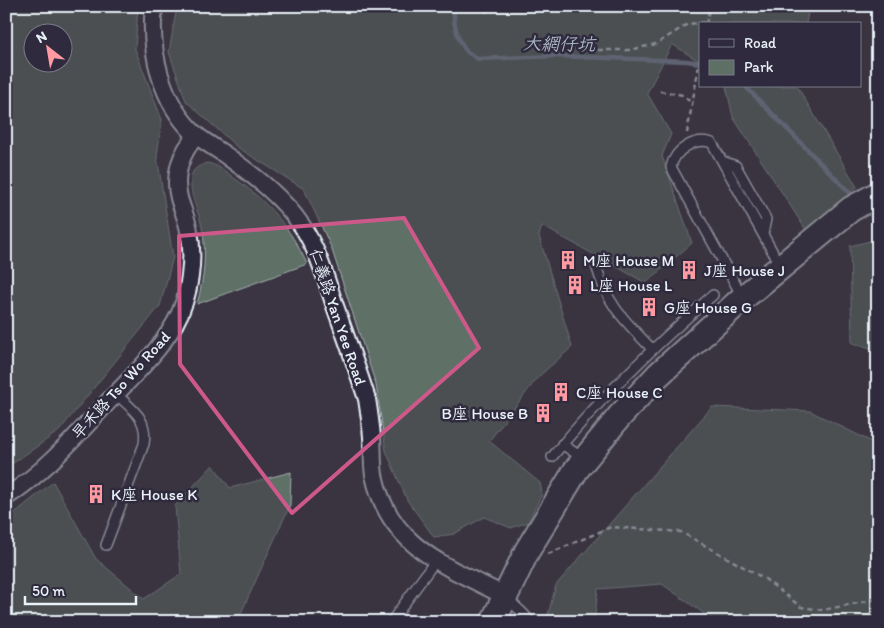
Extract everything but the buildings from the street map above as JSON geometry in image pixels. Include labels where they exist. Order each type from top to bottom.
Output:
[{"type":"street","name":"仁義路 Yan Yee Road","points":[[154,6],[152,19],[154,50],[162,81],[176,110],[197,135],[269,187],[293,213],[312,243],[366,399],[371,422],[374,473],[384,504],[402,532],[426,555],[505,596]]},
{"type":"street","name":"早禾路 Tso Wo Road","points":[[6,497],[45,468],[116,394],[162,342],[175,322],[185,300],[190,277],[192,253],[189,230],[179,198],[177,179],[181,160],[190,142],[197,135]]},
{"type":"street","points":[[493,622],[527,551],[576,470],[619,416],[658,375],[780,266],[851,209],[878,194]]},
{"type":"lane","points":[[743,298],[672,166],[676,156],[688,146],[701,141],[712,143],[722,161],[736,166],[766,219],[763,234],[780,266]]},
{"type":"lane","points":[[596,265],[608,300],[621,317],[652,349]]},
{"type":"lane","points":[[552,457],[591,411],[652,349],[713,295]]},
{"type":"lane","points":[[106,545],[144,444],[146,434],[140,416],[116,394]]},
{"type":"lane","points":[[562,444],[585,459]]},
{"type":"lane","points":[[391,622],[436,560]]},
{"type":"lane","points":[[505,596],[530,622]]},
{"type":"path","points":[[482,6],[484,13],[498,6]]},
{"type":"path","points":[[706,22],[710,6]]},
{"type":"path","points":[[580,50],[630,50],[656,44],[688,24],[699,23]]},
{"type":"path","points":[[688,146],[685,142],[699,68]]},
{"type":"path","points":[[660,91],[683,95],[688,100],[694,101]]},
{"type":"path","points":[[543,559],[549,553],[611,527],[681,532],[765,579],[801,607],[823,610],[878,599]]},
{"type":"highlighted area","points":[[404,218],[479,348],[292,513],[180,364],[179,236]]},
{"type":"green space","points":[[6,6],[138,6],[135,49],[162,120],[157,156],[173,257],[160,306],[59,431],[6,468]]},
{"type":"green space","points":[[177,6],[809,6],[806,22],[699,22],[699,61],[672,44],[647,93],[671,134],[662,156],[692,243],[646,283],[542,226],[539,236],[572,347],[538,377],[489,441],[540,483],[542,494],[528,522],[511,528],[484,517],[454,534],[434,537],[407,500],[386,451],[376,385],[331,247],[304,189],[237,147],[186,101],[169,52]]},
{"type":"green space","points":[[726,88],[798,88],[857,187],[806,230],[733,117]]},
{"type":"green space","points":[[207,163],[215,165],[224,171],[267,206],[293,238],[307,264],[197,304],[203,276],[204,246],[202,227],[192,194],[191,181],[194,170]]},
{"type":"green space","points":[[878,239],[878,350],[852,343],[850,246]]},
{"type":"green space","points":[[712,407],[810,411],[878,445],[878,622],[716,622],[662,584],[598,589],[594,622],[546,622],[556,585]]},
{"type":"green space","points":[[213,465],[230,488],[291,472],[290,505],[237,622],[6,622],[6,516],[16,512],[53,482],[96,559],[144,599],[181,574],[175,506]]},
{"type":"waterway","name":"大網仔坑","points":[[454,6],[454,21],[458,37],[466,51],[478,59],[557,56],[699,63]]},
{"type":"waterway","name":"大網仔坑","points":[[747,88],[851,194]]},
{"type":"waterway","name":"大網仔坑","points":[[870,214],[878,222]]},
{"type":"place","name":"M座 House M","points":[[568,260]]},
{"type":"place","name":"J座 House J","points":[[689,270]]},
{"type":"place","name":"L座 House L","points":[[575,285]]},
{"type":"place","name":"G座 House G","points":[[649,307]]},
{"type":"place","name":"C座 House C","points":[[561,392]]},
{"type":"place","name":"B座 House B","points":[[543,413]]},
{"type":"place","name":"K座 House K","points":[[96,494]]}]
